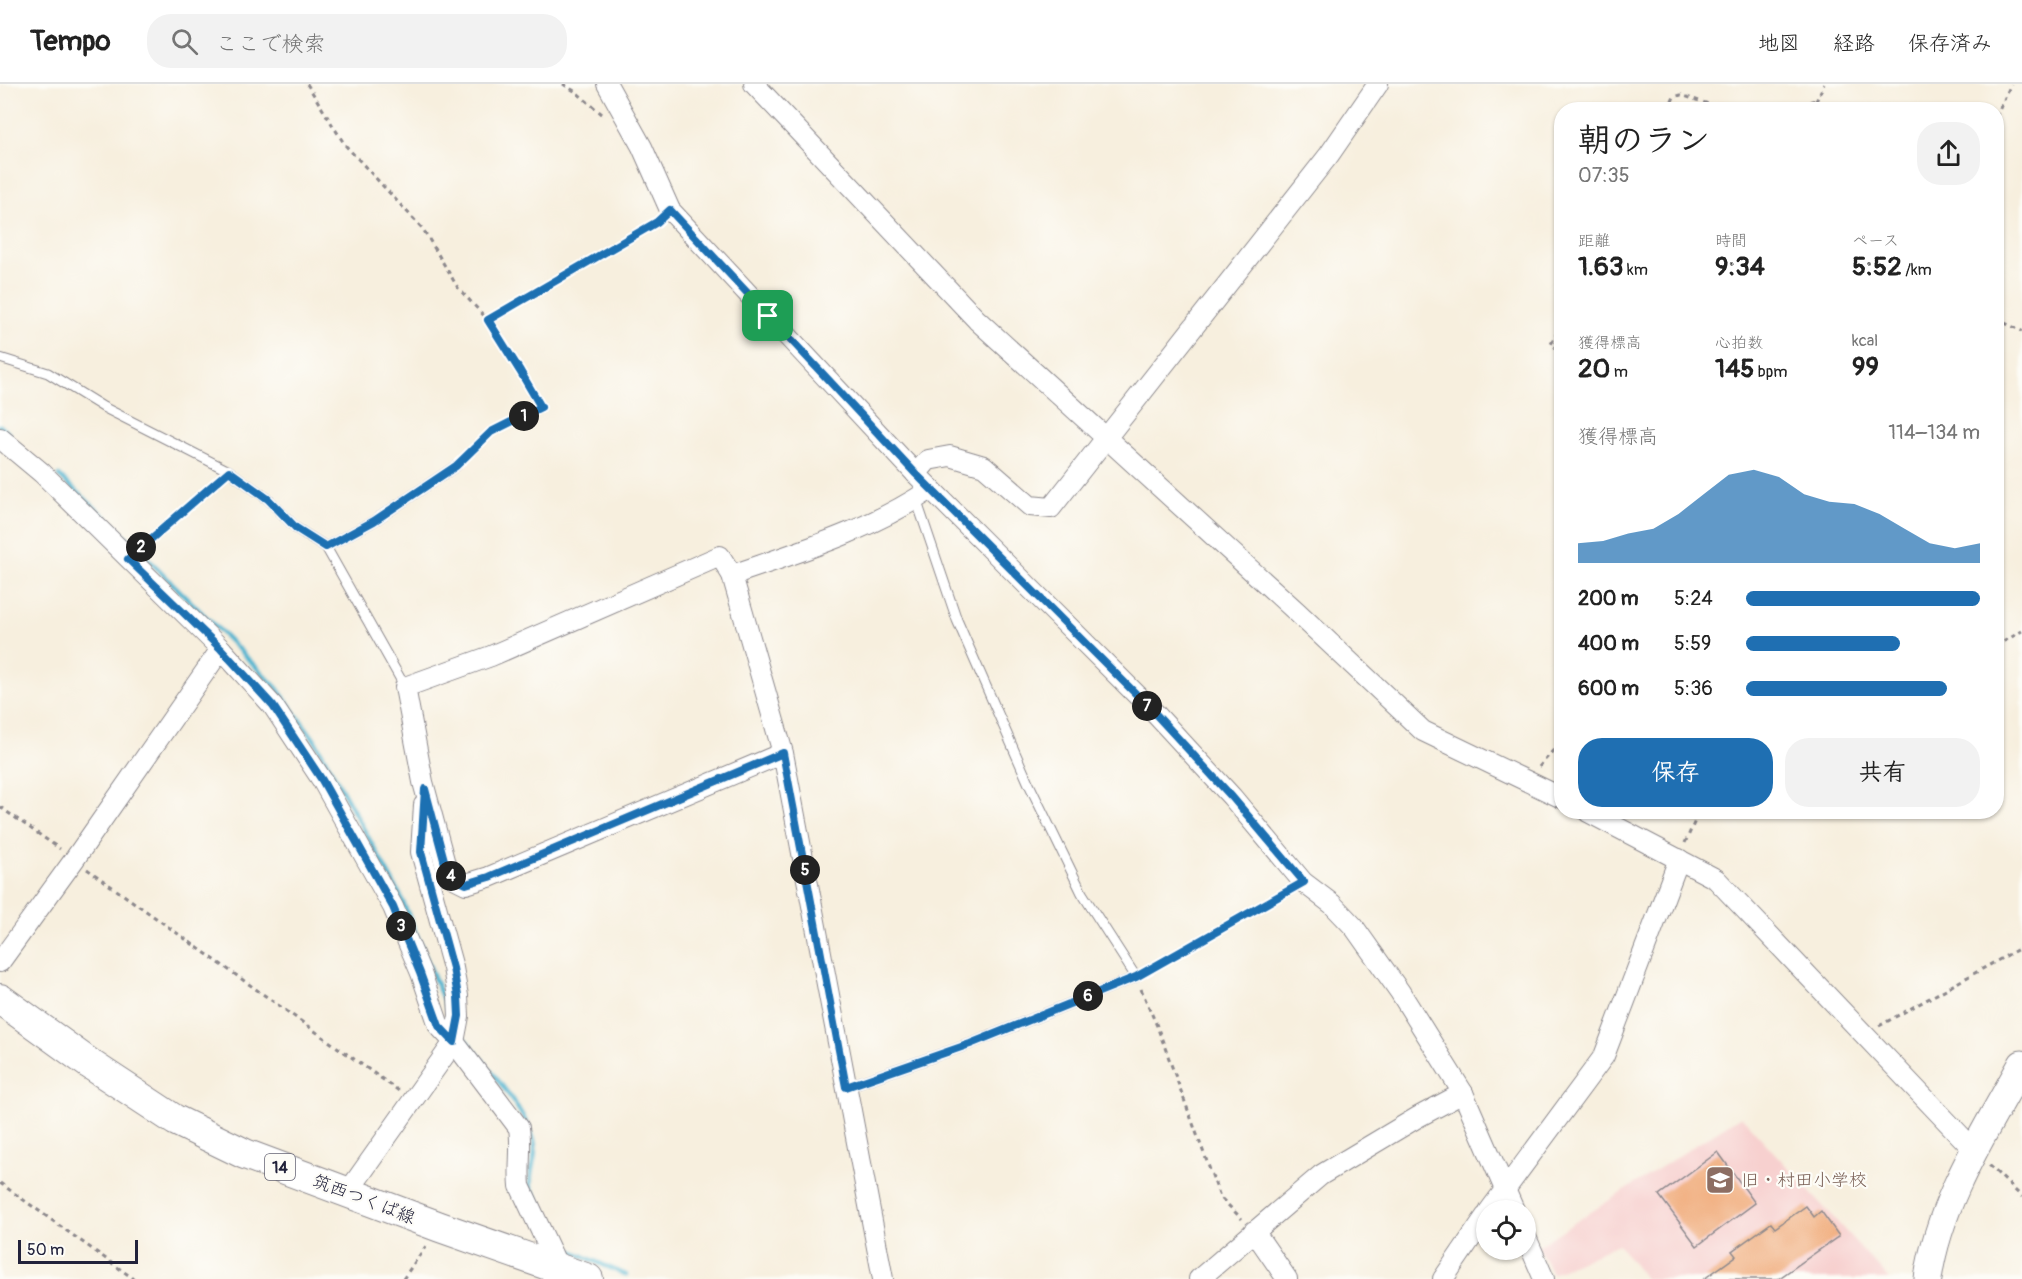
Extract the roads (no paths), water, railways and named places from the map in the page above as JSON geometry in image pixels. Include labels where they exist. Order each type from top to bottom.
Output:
[{"type":"main road","name":"筑西つくば線","points":[[0,999],[90,1064],[175,1120],[245,1154],[440,1227],[588,1279]]},
{"type":"street","points":[[607,84],[642,147],[670,210],[916,474],[924,494],[1150,708],[1232,797],[1304,882],[1332,904],[1354,927],[1406,1001],[1463,1093],[1509,1200]]},
{"type":"street","points":[[754,84],[976,321],[1297,612],[1424,731],[1554,794]]},
{"type":"street","points":[[916,474],[928,459],[950,456],[984,466],[1030,506],[1051,508],[1077,472],[1105,440],[1329,155],[1378,84]]},
{"type":"street","points":[[0,438],[42,473],[221,649],[273,706],[322,780],[393,907],[439,1026],[454,1042],[519,1128],[520,1186],[559,1269]]},
{"type":"street","points":[[732,575],[857,530],[924,494]]},
{"type":"street","points":[[783,753],[500,873],[466,884],[448,875],[425,789],[405,687],[492,656],[720,556],[732,575],[783,753],[883,1279]]},
{"type":"street","points":[[0,962],[221,649]]},
{"type":"street","points":[[348,1192],[454,1042],[459,1016],[453,968],[421,852],[425,789]]},
{"type":"street","points":[[1601,819],[1716,879],[1975,1150]]},
{"type":"street","points":[[1497,1200],[1604,1056],[1678,859]]},
{"type":"street","points":[[1928,1279],[1940,1224],[1975,1150],[2022,1064]]},
{"type":"street","points":[[1199,1279],[1321,1175],[1463,1093]]},
{"type":"street","points":[[1254,1231],[1287,1279]]},
{"type":"street","points":[[1443,1279],[1476,1231]]},
{"type":"street","points":[[1536,1260],[1544,1279]]},
{"type":"lane","points":[[0,358],[48,372],[103,407],[229,471],[268,499],[296,528],[326,547],[405,687]]},
{"type":"lane","points":[[326,547],[374,521],[456,466]]},
{"type":"lane","points":[[846,1087],[970,1044],[1136,977],[1082,893],[1028,782],[957,620],[924,494]]},
{"type":"waterway","points":[[0,426],[9,434]]},
{"type":"waterway","points":[[59,476],[111,522],[277,688],[314,739],[400,895],[452,1021]]},
{"type":"waterway","points":[[462,1035],[516,1105],[532,1135],[535,1147],[530,1178],[531,1188],[563,1247],[626,1275]]},
{"type":"place","name":"旧・村田小学校","points":[[1720,1180]]}]
